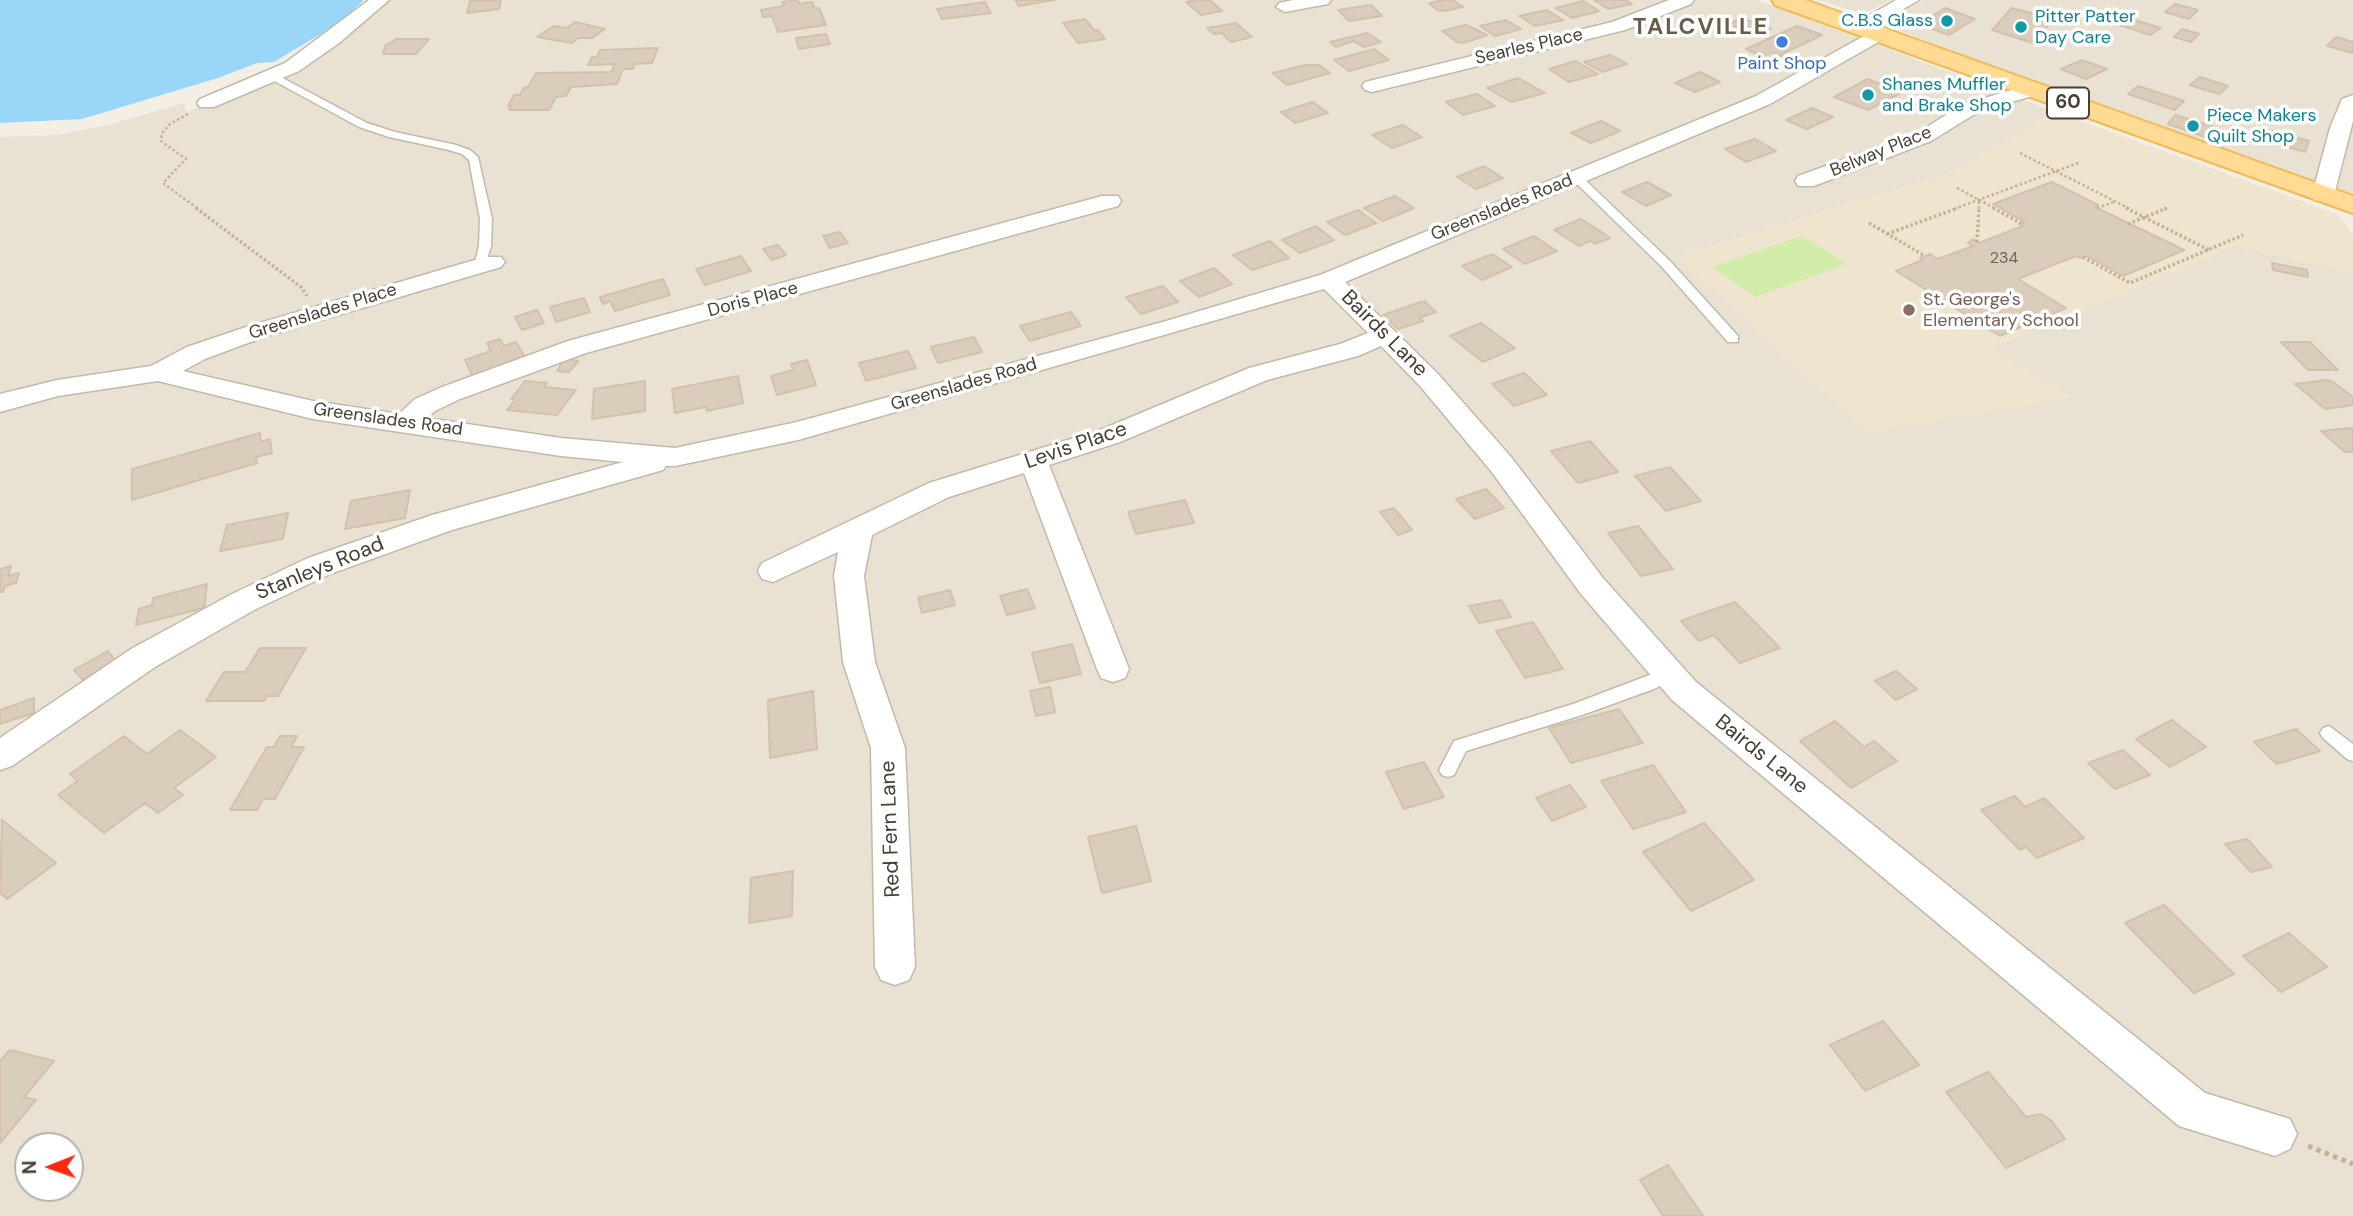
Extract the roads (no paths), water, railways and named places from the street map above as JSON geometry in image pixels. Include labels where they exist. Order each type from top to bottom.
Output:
[{"type":"main road","name":"60","points":[[1783,0],[1870,29],[2353,205]]},
{"type":"street","points":[[207,103],[292,67],[380,0]]},
{"type":"street","points":[[1285,7],[1322,0]]},
{"type":"street","name":"Searles Place","points":[[1371,86],[1618,26],[1685,0]]},
{"type":"street","name":"Greenslades Road","points":[[0,403],[57,388],[158,373],[313,410],[561,447],[675,457],[798,431],[1175,326],[1329,280],[1763,100],[1910,0]]},
{"type":"street","name":"Belway Place","points":[[1806,181],[1924,137],[1971,108],[2032,90]]},
{"type":"street","points":[[2323,195],[2340,128],[2349,103],[2353,101]]},
{"type":"street","name":"Doris Place","points":[[407,422],[425,405],[451,393],[577,347],[1110,201]]},
{"type":"street","name":"Greenslades Place","points":[[158,373],[196,353],[255,331],[486,264]]},
{"type":"street","name":"Bairds Lane","points":[[1329,280],[1429,380],[1501,464],[1592,586],[1684,691],[2194,1111],[2275,1134]]},
{"type":"street","name":"Levis Place","points":[[773,571],[939,490],[1110,436],[1258,374],[1349,350],[1386,335]]},
{"type":"street","name":"Stanleys Road","points":[[0,757],[143,658],[243,602],[319,566],[442,522],[675,457]]},
{"type":"street","points":[[1034,462],[1113,669]]},
{"type":"street","name":"Red Fern Lane","points":[[858,528],[849,576],[859,662],[888,748],[895,967]]},
{"type":"lane","points":[[272,76],[363,125],[393,135],[452,147],[474,159],[486,219],[486,264]]},
{"type":"lane","points":[[1577,178],[1665,263],[1733,339]]},
{"type":"lane","points":[[1448,770],[1460,746],[1588,706],[1668,674]]},
{"type":"lane","points":[[2329,733],[2353,754]]},
{"type":"water","points":[[0,0],[364,0],[339,23],[274,62],[257,63],[218,78],[82,119],[0,123]]},
{"type":"place","name":"C.B.S Glass","points":[[1947,21]]},
{"type":"place","name":"Pitter Patter Day Care","points":[[2021,27]]},
{"type":"place","name":"Paint Shop","points":[[1782,42]]},
{"type":"place","name":"Shanes Muffler and Brake Shop","points":[[1868,95]]},
{"type":"place","name":"Piece Makers Quilt Shop","points":[[2193,126]]},
{"type":"place","name":"St. George's Elementary School","points":[[1909,310]]},
{"type":"district","name":"TALCVILLE","points":[[1701,28]]}]
